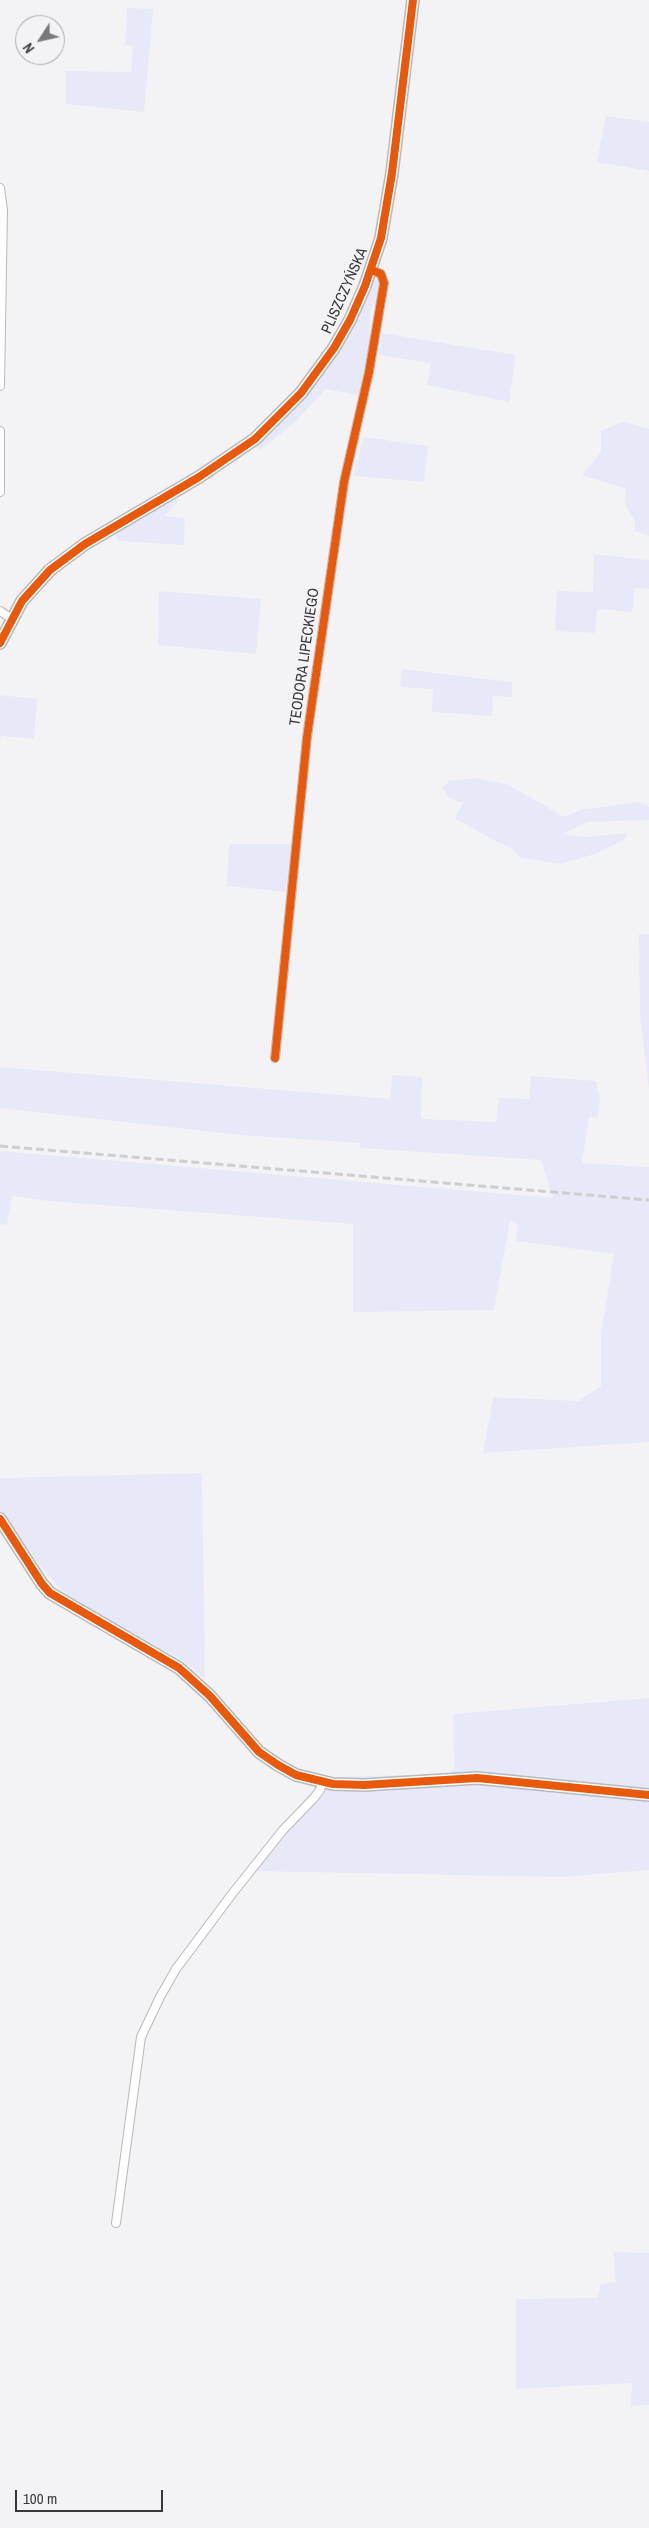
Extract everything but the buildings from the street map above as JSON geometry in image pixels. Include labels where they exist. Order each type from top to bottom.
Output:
[{"type":"street","name":"PLISZCZYŃSKA","points":[[0,643],[12,618],[37,582],[68,555],[219,464],[245,446],[277,418],[306,387],[334,348],[350,320],[372,270],[388,207],[413,0]]},
{"type":"street","points":[[0,188],[3,210],[0,386]]},
{"type":"street","name":"TEODORA LIPECKIEGO","points":[[275,1058],[308,728],[344,482],[369,372],[384,283],[381,274],[372,270]]},
{"type":"street","points":[[0,430],[0,492]]},
{"type":"street","points":[[0,611],[12,618]]},
{"type":"street","points":[[0,1518],[42,1584],[50,1593],[179,1668],[210,1696],[264,1756],[290,1772],[322,1783],[364,1785],[478,1778],[649,1795]]},
{"type":"street","points":[[116,2223],[141,2037],[152,2013],[176,1969],[283,1830],[320,1790],[322,1783]]},
{"type":"shaded area","points":[[127,8],[153,9],[144,112],[66,104],[66,71],[131,72],[133,46],[125,45]]},
{"type":"shaded area","points":[[606,116],[649,122],[649,171],[597,162]]},
{"type":"shaded area","points":[[375,279],[379,281],[380,290],[370,312],[370,343],[362,396],[326,389],[294,423],[260,450],[256,446],[306,396],[342,346]]},
{"type":"shaded area","points":[[382,333],[516,355],[509,402],[427,385],[431,363],[379,355]]},
{"type":"shaded area","points":[[624,421],[649,429],[649,536],[635,531],[635,522],[625,504],[626,489],[582,475],[601,452],[601,431]]},
{"type":"shaded area","points":[[364,437],[428,446],[424,482],[353,476]]},
{"type":"shaded area","points":[[174,497],[179,500],[165,516],[185,518],[184,545],[120,541],[116,538],[115,534]]},
{"type":"shaded area","points":[[594,554],[649,560],[649,589],[635,588],[632,612],[597,609],[595,633],[555,631],[557,591],[593,592]]},
{"type":"shaded area","points":[[159,591],[261,599],[256,654],[158,645]]},
{"type":"shaded area","points":[[402,669],[512,682],[512,697],[493,696],[492,716],[432,712],[433,689],[400,687]]},
{"type":"shaded area","points":[[0,695],[37,699],[34,739],[1,736],[0,742]]},
{"type":"shaded area","points":[[474,778],[507,784],[564,817],[580,810],[639,802],[649,807],[649,820],[587,822],[563,834],[584,837],[628,833],[624,840],[595,854],[561,864],[521,858],[510,848],[455,818],[463,803],[449,798],[442,788],[449,781]]},
{"type":"shaded area","points":[[229,844],[294,844],[286,892],[227,886]]},
{"type":"shaded area","points":[[639,934],[649,934],[649,1090],[640,1015]]},
{"type":"shaded area","points":[[0,1067],[390,1099],[392,1075],[422,1077],[421,1119],[496,1122],[499,1098],[529,1099],[531,1076],[596,1081],[600,1101],[598,1118],[589,1117],[582,1163],[649,1167],[649,1442],[483,1453],[493,1397],[579,1401],[601,1386],[601,1333],[614,1254],[516,1241],[518,1225],[510,1221],[494,1310],[353,1312],[353,1224],[48,1201],[12,1196],[7,1225],[0,1224],[0,1151],[553,1198],[541,1160],[360,1148],[359,1143],[240,1135],[0,1108]]},
{"type":"shaded area","points":[[202,1473],[205,1679],[180,1659],[85,1607],[61,1590],[38,1563],[0,1510],[0,1478]]},
{"type":"shaded area","points":[[649,1698],[649,1870],[561,1877],[248,1871],[280,1828],[324,1777],[449,1774],[454,1767],[453,1714]]},
{"type":"shaded area","points":[[613,2252],[649,2253],[649,2405],[631,2406],[632,2383],[516,2389],[516,2299],[597,2298],[601,2284],[616,2282]]},
{"type":"railway","points":[[0,1146],[649,1200]]},
{"type":"cycle path","points":[[0,643],[22,601],[50,570],[85,544],[199,477],[255,439],[301,393],[334,348],[350,320],[365,286],[381,238],[392,173],[413,0]]},
{"type":"cycle path","points":[[275,1058],[307,737],[344,482],[369,372],[384,283],[381,274],[372,270]]},
{"type":"cycle path","points":[[0,1519],[42,1584],[50,1593],[179,1668],[210,1696],[259,1752],[296,1775],[333,1784],[364,1785],[477,1778],[649,1795]]}]
